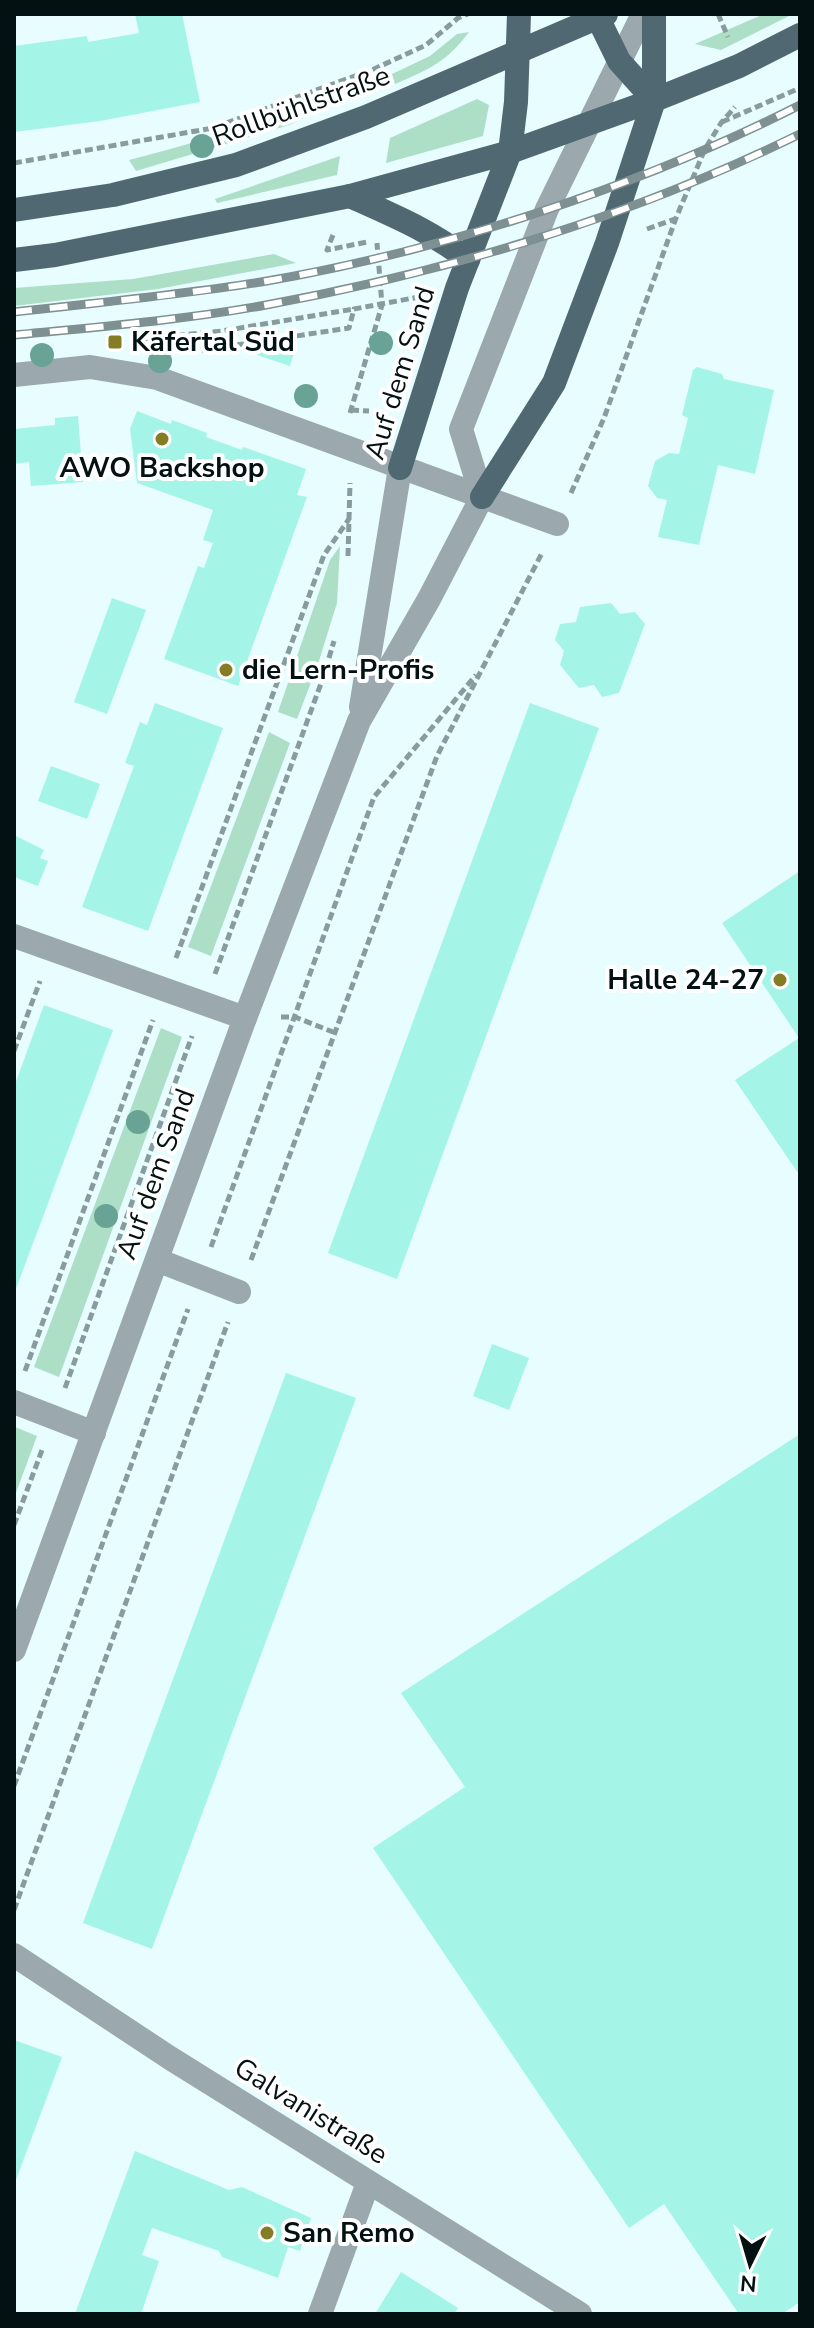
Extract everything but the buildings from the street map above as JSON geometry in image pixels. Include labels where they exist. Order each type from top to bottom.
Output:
[{"type":"main road","name":"Auf dem Sand","points":[[400,468],[468,260],[510,152],[516,102],[519,14]]},
{"type":"main road","name":"Auf dem Sand","points":[[482,497],[554,383],[614,222],[654,100],[654,14]]},
{"type":"main road","name":"Rollbühlstraße","points":[[14,210],[113,195],[236,165],[366,117],[600,15]]},
{"type":"main road","points":[[600,15],[619,61],[654,100]]},
{"type":"main road","points":[[14,260],[55,255],[350,196],[510,152],[739,66],[800,35]]},
{"type":"main road","points":[[350,196],[413,223],[443,240],[468,260]]},
{"type":"street","points":[[482,497],[461,429],[547,209],[643,14]]},
{"type":"street","points":[[14,375],[90,367],[157,378],[557,524]]},
{"type":"street","name":"Auf dem Sand","points":[[359,721],[400,468]]},
{"type":"street","name":"Auf dem Sand","points":[[14,1650],[245,1018],[359,721],[429,599],[482,497]]},
{"type":"street","points":[[14,936],[245,1018]]},
{"type":"street","points":[[157,1260],[239,1292]]},
{"type":"street","points":[[14,1402],[94,1433]]},
{"type":"street","name":"Galvanistraße","points":[[14,1955],[170,2058],[580,2314]]},
{"type":"street","points":[[320,2314],[368,2183]]},
{"type":"path","points":[[14,163],[213,128],[374,69],[426,45],[459,16],[468,14]]},
{"type":"path","points":[[721,123],[800,88]]},
{"type":"path","points":[[14,1786],[374,797],[484,665],[557,524],[604,418],[676,218],[705,149],[732,109],[742,103]]},
{"type":"path","points":[[130,340],[222,331],[382,305],[350,410],[350,450]]},
{"type":"path","points":[[180,353],[349,328],[354,309]]},
{"type":"path","points":[[350,410],[369,411]]},
{"type":"path","points":[[14,1051],[51,950]]},
{"type":"path","points":[[245,1018],[295,1017],[333,1032]]},
{"type":"green space","points":[[764,14],[793,14],[721,50],[695,44]]},
{"type":"green space","points":[[469,32],[453,51],[436,64],[395,84],[392,74],[430,56],[457,34]]},
{"type":"green space","points":[[335,93],[339,101],[289,125],[136,171],[129,160],[234,130]]},
{"type":"green space","points":[[477,99],[489,105],[483,136],[386,163],[390,138]]},
{"type":"green space","points":[[340,156],[337,175],[217,203],[215,199]]},
{"type":"green space","points":[[274,254],[296,263],[158,289],[14,306],[14,288],[133,279]]},
{"type":"green space","points":[[340,546],[337,603],[297,719],[278,712],[330,560]]},
{"type":"green space","points":[[269,732],[290,743],[211,956],[188,947]]},
{"type":"green space","points":[[161,1028],[182,1037],[59,1377],[34,1367]]},
{"type":"green space","points":[[15,1427],[37,1436],[14,1498],[14,1431]]},
{"type":"railway","points":[[14,312],[261,282],[398,253],[537,213],[606,189],[738,135],[800,105]]},
{"type":"railway","points":[[14,335],[235,310],[404,276],[606,216],[736,164],[800,134]]},
{"type":"place","name":"Käfertal Süd","points":[[115,342]]},
{"type":"place","name":"AWO Backshop","points":[[162,439]]},
{"type":"place","name":"die Lern-Profis","points":[[226,670]]},
{"type":"place","name":"Halle 24-27","points":[[780,980]]},
{"type":"place","name":"San Remo","points":[[267,2233]]}]
